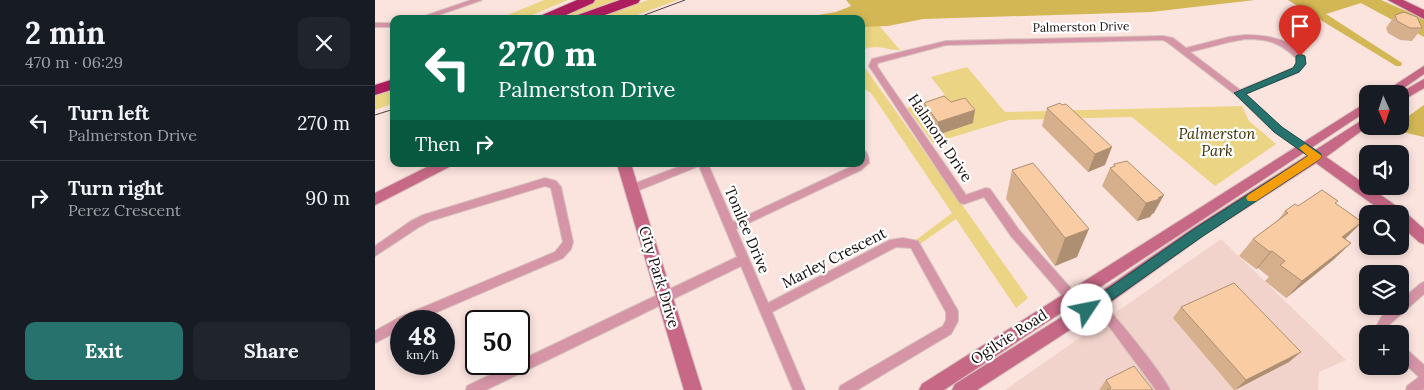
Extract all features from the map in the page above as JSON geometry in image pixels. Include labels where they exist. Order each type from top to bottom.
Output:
[{"type":"highway","points":[[556,15],[582,6],[633,0]]},
{"type":"highway","points":[[375,80],[390,74]]},
{"type":"highway","points":[[375,90],[390,85]]},
{"type":"main road","points":[[1394,0],[1424,15]]},
{"type":"main road","points":[[1406,0],[1424,9]]},
{"type":"main road","points":[[1401,85],[1424,70]]},
{"type":"main road","points":[[1409,92],[1424,83]]},
{"type":"main road","name":"Ogilvie Road","points":[[928,390],[1359,111]]},
{"type":"main road","name":"Ogilvie Road","points":[[961,390],[1096,304],[1198,232],[1336,144],[1359,127]]},
{"type":"main road","points":[[1336,144],[1333,152],[1334,160],[1346,176]]},
{"type":"main road","points":[[1313,158],[1346,176],[1385,205]]},
{"type":"main road","points":[[1313,158],[1373,205]]},
{"type":"main road","points":[[375,200],[398,186],[438,167]]},
{"type":"main road","name":"City Park Drive","points":[[625,167],[693,390]]},
{"type":"main road","points":[[1409,225],[1424,240]]},
{"type":"main road","points":[[1409,231],[1424,240]]},
{"type":"street","points":[[431,15],[477,0]]},
{"type":"street","points":[[375,25],[390,26]]},
{"type":"street","points":[[1184,51],[1230,39],[1259,37],[1283,42],[1300,56],[1301,64],[1296,70],[1239,93]]},
{"type":"street","name":"Palmerston Drive","points":[[875,62],[947,43],[1163,38],[1170,40],[1239,93],[1262,116],[1269,129],[1313,158]]},
{"type":"street","name":"Halmont Drive","points":[[875,62],[873,66],[964,200],[986,192],[1015,233],[1071,297]]},
{"type":"street","points":[[632,189],[687,167]]},
{"type":"street","name":"Tonilee Drive","points":[[704,167],[742,260],[799,390]]},
{"type":"street","points":[[729,228],[859,167]]},
{"type":"street","points":[[375,252],[423,220],[545,182],[553,184],[568,242],[564,250],[559,255],[431,310]]},
{"type":"street","name":"Marley Crescent","points":[[765,310],[894,243],[914,244],[952,311],[952,321],[947,330],[845,390]]},
{"type":"street","points":[[472,390],[742,260]]},
{"type":"street","points":[[1383,325],[1386,320],[1424,287]]},
{"type":"street","points":[[1096,304],[1109,317],[1164,390]]},
{"type":"street","points":[[375,337],[390,329]]},
{"type":"street","points":[[1409,359],[1424,373]]},
{"type":"street","points":[[1411,390],[1424,381]]},
{"type":"shaded area","points":[[846,0],[1255,0],[1151,12],[923,19],[888,26],[865,27],[865,15],[818,15],[836,12],[851,6]]},
{"type":"shaded area","points":[[1288,0],[1381,0],[1424,19],[1424,37],[1361,3],[1326,14],[1402,63],[1401,66],[1396,66]]},
{"type":"shaded area","points":[[1424,105],[1424,137],[1409,133],[1409,116]]},
{"type":"shaded area","points":[[1221,239],[1346,360],[1319,372],[1318,390],[1005,390]]},
{"type":"green space","points":[[544,0],[568,0],[532,15],[508,15]]},
{"type":"green space","points":[[594,0],[618,0],[575,15],[562,15]]},
{"type":"green space","points":[[648,0],[678,0],[637,15],[606,15]]},
{"type":"green space","points":[[869,14],[900,50],[877,47],[865,49],[865,15],[860,15]]},
{"type":"green space","name":"Palmerston Park","points":[[967,67],[1005,112],[1242,106],[1249,121],[1276,144],[1215,186],[1132,117],[1009,120],[933,143],[907,108],[945,95],[931,77]]},
{"type":"green space","points":[[865,68],[1028,298],[1016,308],[956,219],[920,244],[916,240],[952,213],[871,93],[865,89]]},
{"type":"green space","points":[[390,91],[390,104],[375,110],[375,96]]},
{"type":"building","points":[[1404,12],[1417,17],[1422,28],[1410,28],[1397,21],[1395,15]]},
{"type":"building","points":[[944,96],[951,102],[965,98],[975,110],[938,122],[924,103]]},
{"type":"building","points":[[1060,103],[1062,105],[1066,104],[1112,147],[1095,154],[1047,108]]},
{"type":"building","points":[[1127,161],[1164,195],[1158,198],[1160,199],[1146,203],[1110,168],[1115,166],[1114,164]]},
{"type":"building","points":[[1033,163],[1089,229],[1065,238],[1012,170]]},
{"type":"building","points":[[1322,190],[1338,201],[1335,203],[1359,220],[1359,224],[1342,237],[1351,243],[1302,281],[1280,265],[1285,261],[1253,239],[1288,213],[1285,211],[1295,204],[1298,206]]},
{"type":"building","points":[[1234,283],[1301,352],[1246,380],[1181,307]]},
{"type":"building","points":[[1134,366],[1153,390],[1106,390],[1111,388],[1106,380]]},
{"type":"tram line","points":[[645,15],[685,0]]},
{"type":"tram line","points":[[375,115],[390,110]]},
{"type":"slow traffic","points":[[1252,198],[1316,156],[1305,148]]},
{"type":"route","points":[[1087,310],[1198,232],[1316,156],[1278,130],[1239,93],[1273,81],[1296,70],[1301,64],[1300,56]]}]
